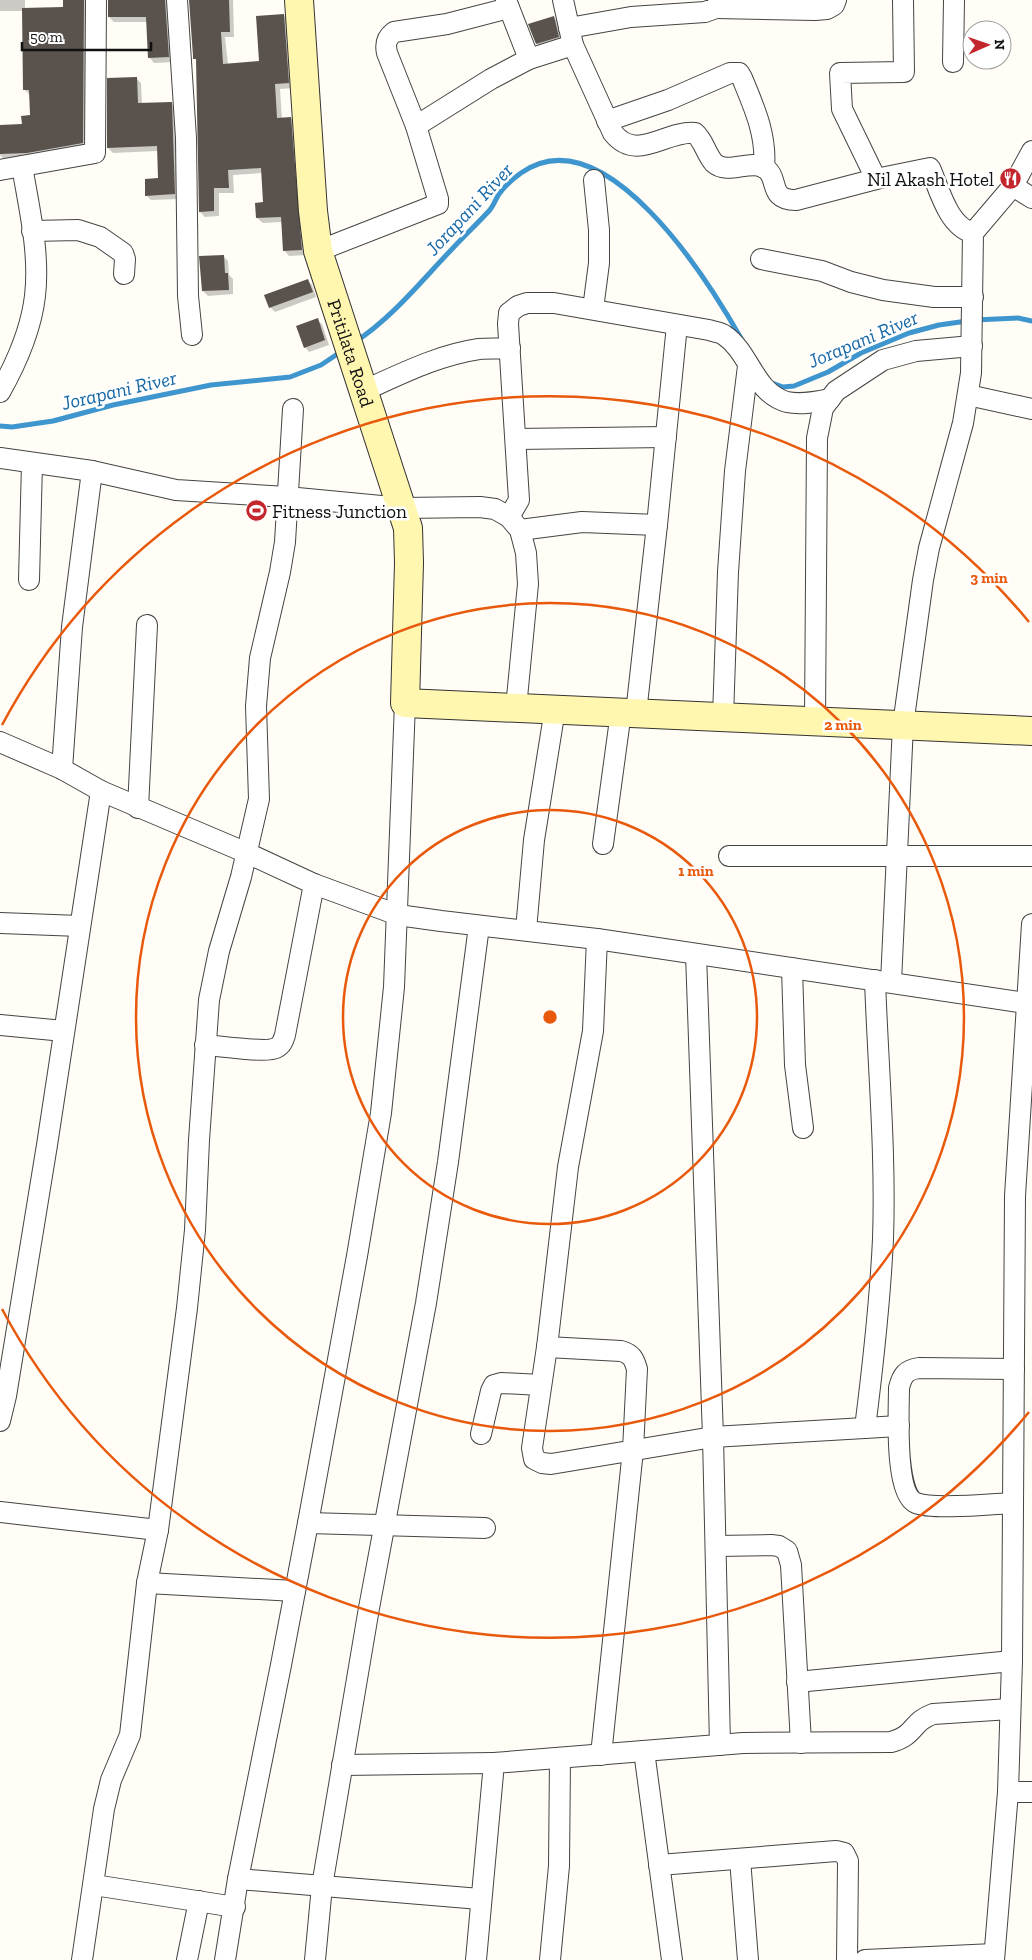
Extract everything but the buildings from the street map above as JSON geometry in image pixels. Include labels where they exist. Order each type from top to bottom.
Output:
[{"type":"street","points":[[0,170],[95,154],[96,0]]},
{"type":"street","points":[[177,0],[186,138],[188,286],[192,335]]},
{"type":"street","points":[[563,0],[571,36],[607,121],[620,142],[630,146],[643,146],[687,132],[695,133],[701,139],[714,164],[722,167],[756,166],[764,168],[769,172],[780,196],[787,200],[796,200],[876,179],[930,168],[953,218],[959,227],[973,233]]},
{"type":"street","points":[[416,126],[491,79],[571,36],[615,19],[705,12],[717,4],[815,10],[827,9],[834,5],[836,0]]},
{"type":"street","points":[[876,179],[842,109],[840,73],[904,72],[902,0]]},
{"type":"street","points":[[953,62],[954,0]]},
{"type":"street","name":"Pritilata Road","points":[[301,1],[313,210],[318,250],[408,528],[405,702]]},
{"type":"street","points":[[318,250],[438,204],[416,126],[387,53],[385,45],[388,37],[394,32],[447,24],[507,4],[529,59]]},
{"type":"street","points":[[607,121],[668,100],[730,73],[739,73],[758,118],[764,139],[764,168]]},
{"type":"street","points":[[865,1428],[879,1314],[883,1237],[883,981],[898,855],[903,725],[929,548],[963,423],[971,373],[973,233],[1013,186],[1032,151]]},
{"type":"street","points":[[0,392],[17,362],[33,308],[36,282],[32,231],[22,166]]},
{"type":"street","points":[[593,309],[599,263],[599,230],[594,180]]},
{"type":"street","points":[[1013,186],[1032,198]]},
{"type":"street","points":[[32,231],[78,230],[100,237],[123,253],[125,259],[124,274]]},
{"type":"street","points":[[761,259],[822,271],[851,282],[883,290],[973,300]]},
{"type":"street","points":[[514,524],[519,500],[508,324],[510,313],[518,306],[528,303],[554,303],[723,334],[737,347],[763,386],[775,397],[795,403],[809,403],[830,399]]},
{"type":"street","points":[[604,844],[628,713],[657,525],[676,325]]},
{"type":"street","points":[[815,721],[817,438],[823,408],[836,391],[852,378],[882,360],[916,351],[972,344]]},
{"type":"street","points":[[362,386],[452,355],[481,349],[510,348]]},
{"type":"street","points":[[724,717],[728,572],[735,471],[748,366]]},
{"type":"street","points":[[968,394],[1032,409]]},
{"type":"street","points":[[82,1960],[104,1809],[109,1790],[130,1735],[147,1583],[158,1530],[193,1249],[209,1000],[219,951],[247,853],[259,798],[256,706],[260,658],[284,549],[293,409]]},
{"type":"street","points":[[516,439],[666,437]]},
{"type":"street","points":[[0,458],[92,471],[176,490],[287,497],[402,508],[480,507],[495,509],[514,524],[526,554],[528,584],[516,708]]},
{"type":"street","points":[[29,580],[32,463]]},
{"type":"street","points":[[62,769],[72,627],[92,471]]},
{"type":"street","points":[[514,524],[582,522],[657,525]]},
{"type":"street","points":[[138,808],[147,626]]},
{"type":"street","points":[[225,1960],[238,1879],[308,1523],[381,1114],[394,986],[405,702],[1032,731]]},
{"type":"street","points":[[526,930],[534,840],[555,709]]},
{"type":"street","points":[[0,742],[62,769],[101,791],[138,808],[247,853],[314,884],[398,915],[597,939],[1029,1004]]},
{"type":"street","points":[[0,1421],[6,1396],[48,1145],[101,791]]},
{"type":"street","points":[[729,856],[1032,856]]},
{"type":"street","points":[[205,1045],[265,1050],[276,1049],[282,1044],[314,884]]},
{"type":"street","points":[[0,923],[80,926]]},
{"type":"street","points":[[865,1960],[994,1957],[1008,1792],[1012,1661],[1015,1196],[1029,1004],[1032,924]]},
{"type":"street","points":[[315,1960],[322,1886],[342,1765],[426,1303],[449,1152],[479,926]]},
{"type":"street","points":[[597,939],[593,1031],[568,1167],[547,1346],[532,1448],[534,1458],[542,1463],[550,1464],[713,1437],[899,1426]]},
{"type":"street","points":[[696,954],[713,1437],[720,1745]]},
{"type":"street","points":[[792,968],[795,1065],[803,1128]]},
{"type":"street","points":[[0,1025],[64,1030]]},
{"type":"street","points":[[547,1346],[622,1351],[629,1353],[635,1359],[637,1369],[634,1450],[601,1755]]},
{"type":"street","points":[[1012,1503],[931,1506],[914,1502],[908,1496],[900,1463],[899,1388],[901,1377],[909,1370],[919,1368],[1014,1369]]},
{"type":"street","points":[[481,1434],[494,1386],[501,1383],[541,1385]]},
{"type":"street","points":[[0,1512],[158,1530]]},
{"type":"street","points":[[308,1523],[485,1528]]},
{"type":"street","points":[[716,1546],[771,1545],[779,1546],[787,1551],[791,1565],[801,1743]]},
{"type":"street","points":[[147,1583],[295,1591]]},
{"type":"street","points":[[797,1682],[1012,1661]]},
{"type":"street","points":[[342,1765],[494,1763],[720,1745],[891,1742],[902,1739],[909,1734],[917,1723],[933,1714],[1010,1709]]},
{"type":"street","points":[[644,1752],[672,1960]]},
{"type":"street","points":[[550,1960],[559,1866],[560,1758]]},
{"type":"street","points":[[476,1960],[480,1899],[494,1763]]},
{"type":"street","points":[[1008,1792],[1032,1792]]},
{"type":"street","points":[[660,1865],[836,1851],[844,1854],[848,1861],[847,1960]]},
{"type":"street","points":[[740,1859],[748,1960]]},
{"type":"street","points":[[238,1879],[480,1899]]},
{"type":"street","points":[[94,1885],[235,1907]]},
{"type":"street","points":[[186,1960],[199,1901]]},
{"type":"waterway","name":"Jorapani River","points":[[355,342],[407,298],[489,211],[499,194],[509,183],[521,173],[553,161],[586,166],[619,184],[650,212],[679,245],[705,280],[742,340]]},
{"type":"waterway","name":"Jorapani River","points":[[975,320],[1018,318],[1032,321]]},
{"type":"waterway","name":"Jorapani River","points":[[772,383],[783,387],[794,386],[828,372],[861,353],[909,333],[939,325],[967,321]]},
{"type":"waterway","name":"Jorapani River","points":[[0,426],[12,427],[53,421],[113,405],[211,385],[290,377],[321,365],[342,351]]},
{"type":"place","name":"Nil Akash Hotel","points":[[1010,179]]},
{"type":"place","name":"Fitness Junction","points":[[256,511]]}]
